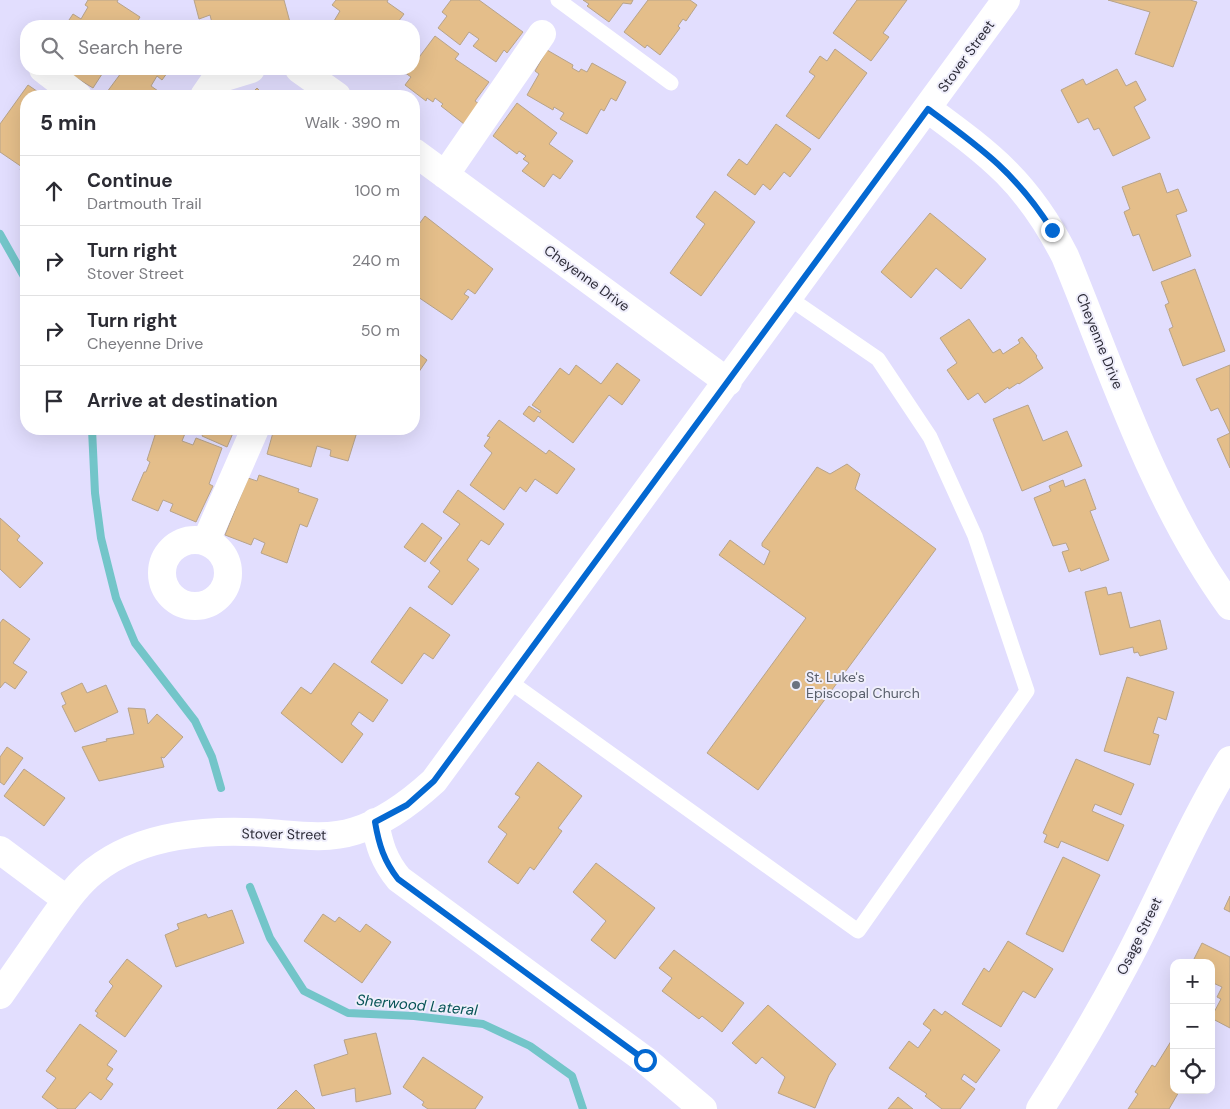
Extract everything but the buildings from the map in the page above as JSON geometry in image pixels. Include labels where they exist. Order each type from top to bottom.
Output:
[{"type":"street","name":"Stover Street","points":[[0,995],[77,887],[109,861],[134,847],[166,838],[209,833],[268,833],[296,836],[340,835],[355,831],[407,805],[434,781],[1006,0]]},
{"type":"street","name":"Cheyenne Drive","points":[[542,34],[424,166],[728,382]]},
{"type":"street","points":[[51,75],[70,90]]},
{"type":"street","points":[[208,90],[215,80],[231,75]]},
{"type":"street","points":[[307,75],[329,90]]},
{"type":"street","name":"Cheyenne Drive","points":[[928,109],[989,154],[1014,178],[1036,204],[1052,230],[1065,256],[1155,478],[1179,523],[1230,606]]},
{"type":"street","points":[[206,541],[252,435]]},
{"type":"street","name":"Osage Street","points":[[1040,1109],[1073,1058],[1122,971],[1203,804],[1230,760]]},
{"type":"street","points":[[375,822],[380,848],[386,865],[398,879],[645,1060],[703,1109]]},
{"type":"street","points":[[0,850],[68,900]]},
{"type":"lane","points":[[558,0],[671,83]]},
{"type":"lane","points":[[509,681],[858,931],[1027,690],[975,536],[930,437],[878,359],[789,298]]},
{"type":"waterway","name":"Sherwood Lateral","points":[[0,234],[20,269]]},
{"type":"waterway","name":"Sherwood Lateral","points":[[92,435],[95,493],[101,538],[116,598],[135,643],[195,721],[212,757],[221,788]]},
{"type":"waterway","name":"Sherwood Lateral","points":[[250,887],[270,938],[304,991],[348,1013],[414,1016],[483,1024],[530,1046],[572,1076],[583,1109]]},
{"type":"place","name":"St. Luke's Episcopal Church","points":[[796,685]]},
{"type":"route","points":[[645,1060],[398,879],[386,865],[380,848],[375,822],[407,805],[434,781],[928,109],[989,154],[1014,178],[1036,204],[1052,230]]}]
